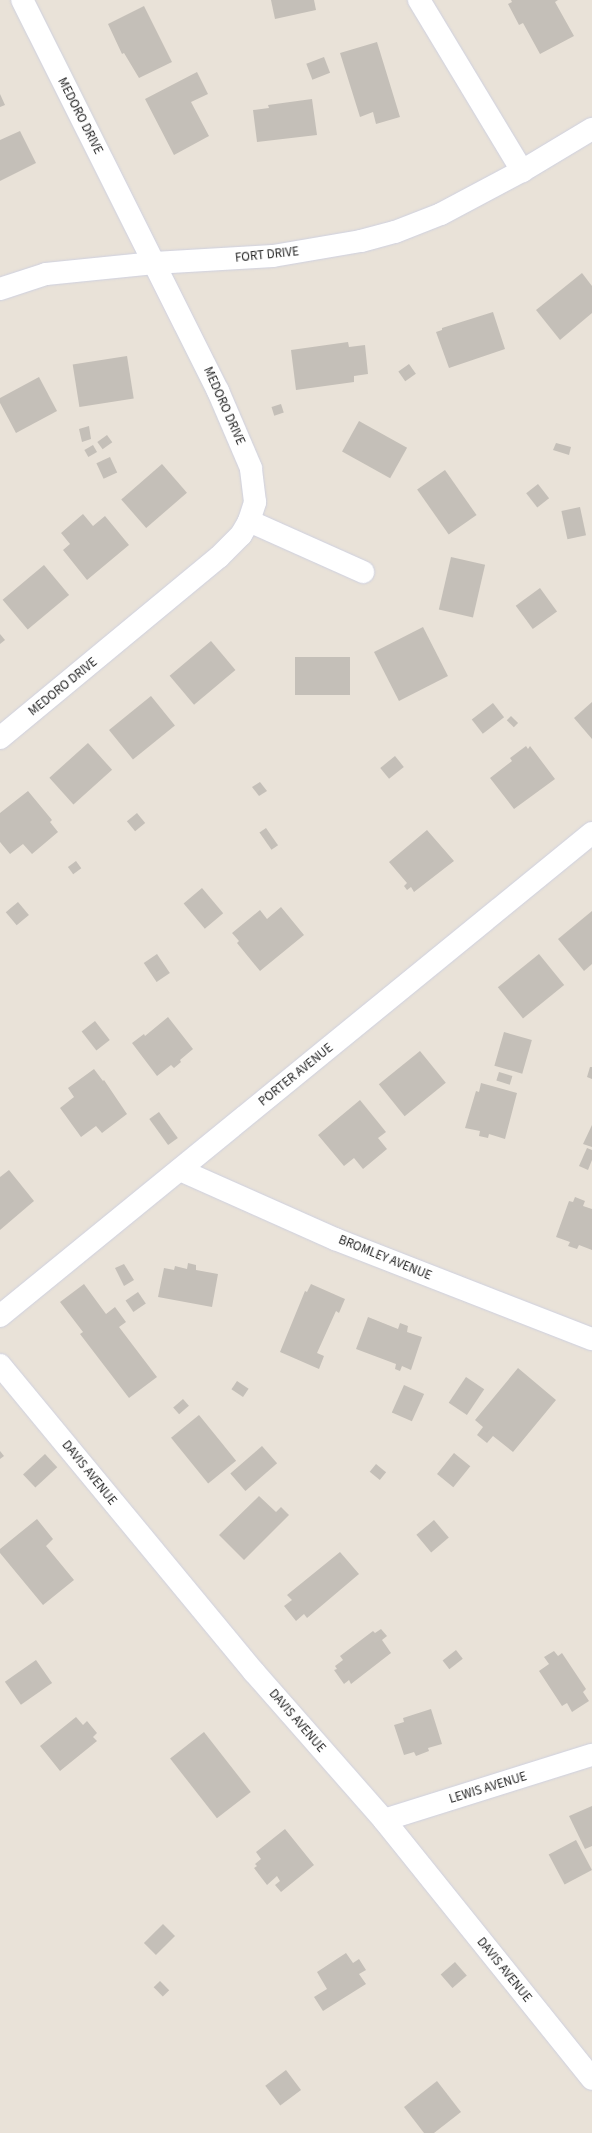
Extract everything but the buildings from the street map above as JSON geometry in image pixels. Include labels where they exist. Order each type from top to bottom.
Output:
[{"type":"street","name":"MEDORO DRIVE","points":[[0,738],[197,576],[241,535],[249,520],[255,502],[251,468],[218,391],[22,0]]},
{"type":"street","points":[[419,0],[522,171]]},
{"type":"street","name":"FORT DRIVE","points":[[0,289],[46,274],[154,263],[273,256],[361,241],[396,232],[441,214],[522,171],[592,130]]},
{"type":"street","points":[[249,520],[363,572]]},
{"type":"street","name":"PORTER AVENUE","points":[[0,1316],[592,833]]},
{"type":"street","name":"BROMLEY AVENUE","points":[[180,1170],[335,1239],[592,1339]]},
{"type":"street","name":"DAVIS AVENUE","points":[[0,1365],[254,1672],[384,1820],[592,2079]]},
{"type":"street","name":"LEWIS AVENUE","points":[[384,1820],[592,1755]]}]
